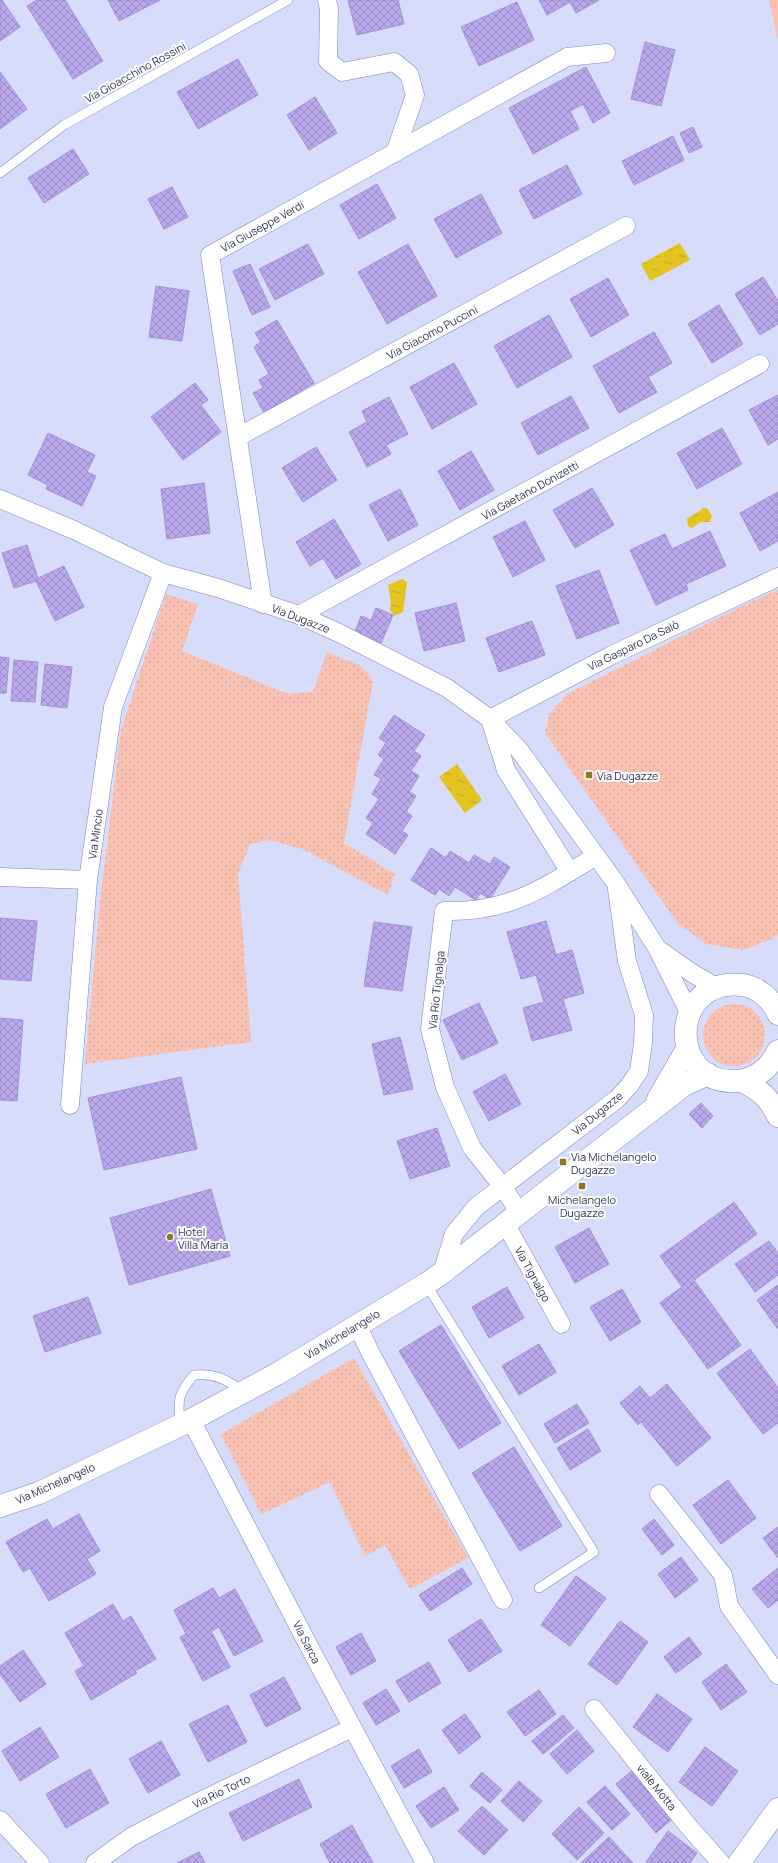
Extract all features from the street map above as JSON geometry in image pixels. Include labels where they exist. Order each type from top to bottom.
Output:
[{"type":"street","points":[[327,0],[329,9],[328,62],[342,72],[394,62],[409,74],[415,95],[395,153]]},
{"type":"street","name":"Via Giuseppe Verdi","points":[[263,604],[210,255],[567,57],[606,53]]},
{"type":"street","name":"Via Giacomo Puccini","points":[[238,437],[626,226]]},
{"type":"street","name":"Via Gaetano Donizetti","points":[[299,615],[760,364]]},
{"type":"street","name":"Via Dugazze","points":[[0,499],[74,530],[162,573],[218,588],[299,615],[339,633],[448,688],[490,719],[520,751],[616,882],[657,948],[689,1012]]},
{"type":"street","name":"Via Mincio","points":[[70,1105],[88,880],[113,707],[162,573]]},
{"type":"street","name":"Via Gasparo Da Salò","points":[[490,719],[612,655],[778,577]]},
{"type":"street","points":[[490,719],[506,770],[570,872]]},
{"type":"street","name":"Via Rio Tignalga","points":[[512,1218],[503,1188],[472,1148],[445,1086],[430,1029],[444,911],[463,912],[503,906],[537,892],[596,856]]},
{"type":"street","points":[[0,877],[88,880]]},
{"type":"street","name":"Via Dugazze","points":[[434,1278],[454,1234],[476,1207],[503,1188],[617,1098],[629,1086],[639,1071],[643,1043],[644,1015],[627,961],[616,882]]},
{"type":"street","name":"Via Dugazze","points":[[657,948],[692,973],[716,987]]},
{"type":"street","points":[[778,1014],[770,1001],[769,989],[732,984],[716,987],[701,997],[689,1012],[685,1036],[687,1049],[695,1063],[708,1074],[719,1080],[742,1081],[757,1088],[770,1100],[778,1116]]},
{"type":"street","name":"Via Michelangelo","points":[[652,1110],[687,1049]]},
{"type":"street","points":[[742,1081],[755,1076],[777,1061]]},
{"type":"street","name":"Via Michelangelo","points":[[0,1506],[39,1493],[186,1423],[277,1374],[434,1278],[684,1085],[708,1074]]},
{"type":"street","name":"Via Tignalgo","points":[[512,1218],[561,1324]]},
{"type":"street","points":[[357,1325],[370,1354],[503,1600]]},
{"type":"street","name":"Via Sarca","points":[[186,1423],[425,1863]]},
{"type":"street","points":[[659,1494],[723,1575],[729,1606],[778,1675]]},
{"type":"street","name":"viale Motta","points":[[594,1709],[688,1827],[721,1863]]},
{"type":"street","name":"Via Rio Torto","points":[[95,1863],[131,1837],[192,1805],[352,1728]]},
{"type":"street","points":[[738,1863],[778,1808]]},
{"type":"street","points":[[0,1820],[40,1863]]},
{"type":"lane","name":"Via Gioacchino Rossini","points":[[0,173],[64,125],[288,0]]},
{"type":"lane","points":[[434,1278],[594,1552],[539,1588]]},
{"type":"lane","points":[[186,1423],[178,1404],[183,1387],[194,1375],[208,1374],[223,1378],[244,1392]]},
{"type":"shaded area","points":[[769,0],[778,0],[778,41]]},
{"type":"shaded area","points":[[778,590],[778,934],[770,940],[743,950],[707,944],[678,924],[545,733],[549,714],[567,694],[738,608]]},
{"type":"shaded area","points":[[166,594],[198,604],[182,651],[288,694],[313,692],[327,652],[361,666],[373,681],[344,843],[395,874],[388,895],[303,849],[269,840],[250,844],[238,873],[251,1042],[85,1064],[100,901],[121,730]]},
{"type":"shaded area","points":[[728,1004],[740,1004],[756,1013],[763,1023],[765,1035],[763,1047],[756,1057],[740,1066],[728,1066],[717,1061],[708,1052],[703,1041],[703,1029],[708,1018],[717,1009]]},
{"type":"shaded area","points":[[354,1358],[468,1558],[410,1589],[385,1545],[365,1556],[330,1482],[261,1514],[221,1434]]},
{"type":"water","points":[[680,243],[690,260],[650,281],[641,264]]},
{"type":"water","points":[[703,508],[707,508],[712,516],[710,522],[700,522],[692,528],[688,526],[687,519]]},
{"type":"water","points":[[402,579],[407,582],[403,612],[394,616],[390,610],[391,602],[388,585]]},
{"type":"water","points":[[457,764],[482,800],[465,813],[439,777]]},
{"type":"building","points":[[0,0],[2,0],[20,27],[0,41]]},
{"type":"building","points":[[37,0],[65,0],[103,61],[73,79],[27,6]]},
{"type":"building","points":[[108,0],[160,0],[119,21]]},
{"type":"building","points":[[348,0],[398,0],[404,24],[357,35]]},
{"type":"building","points":[[539,0],[599,0],[576,13],[570,2],[547,15]]},
{"type":"building","points":[[517,2],[534,40],[479,66],[461,27]]},
{"type":"building","points":[[645,42],[675,50],[661,106],[631,99]]},
{"type":"building","points":[[238,59],[258,95],[198,129],[177,92]]},
{"type":"building","points":[[586,67],[610,113],[593,123],[583,104],[570,111],[579,129],[533,154],[509,108]]},
{"type":"building","points":[[0,72],[27,109],[0,129]]},
{"type":"building","points":[[315,97],[337,133],[309,150],[287,115]]},
{"type":"building","points":[[693,127],[702,147],[689,153],[680,133]]},
{"type":"building","points":[[673,136],[684,160],[634,185],[622,161]]},
{"type":"building","points":[[73,149],[89,174],[44,203],[28,178]]},
{"type":"building","points":[[567,165],[582,194],[534,219],[519,190]]},
{"type":"building","points":[[377,184],[396,218],[359,239],[340,205]]},
{"type":"building","points":[[172,187],[188,217],[164,229],[148,199]]},
{"type":"building","points":[[481,194],[502,233],[456,258],[434,219]]},
{"type":"building","points":[[308,244],[324,274],[275,300],[259,269]]},
{"type":"building","points":[[408,244],[437,296],[387,324],[358,272]]},
{"type":"building","points":[[250,264],[270,307],[252,315],[233,271]]},
{"type":"building","points":[[763,277],[778,301],[778,324],[760,335],[735,294]]},
{"type":"building","points":[[608,278],[629,315],[591,337],[570,299]]},
{"type":"building","points":[[156,286],[189,291],[182,341],[149,337]]},
{"type":"building","points":[[719,305],[743,344],[712,363],[688,324]]},
{"type":"building","points":[[549,315],[572,357],[517,388],[494,346]]},
{"type":"building","points":[[277,320],[314,383],[264,413],[253,393],[263,388],[259,380],[269,374],[254,347],[261,342],[255,333]]},
{"type":"building","points":[[654,332],[672,363],[648,377],[657,392],[619,413],[593,366]]},
{"type":"building","points":[[454,363],[477,404],[432,429],[410,387]]},
{"type":"building","points":[[195,383],[208,400],[201,405],[221,432],[183,460],[151,417]]},
{"type":"building","points":[[778,395],[778,439],[768,445],[749,410]]},
{"type":"building","points":[[571,396],[589,428],[538,455],[521,423]]},
{"type":"building","points":[[389,397],[408,434],[386,445],[391,454],[367,467],[349,432],[367,422],[362,411]]},
{"type":"building","points":[[722,428],[742,464],[697,489],[677,453]]},
{"type":"building","points":[[48,433],[95,455],[87,472],[96,476],[82,506],[46,489],[48,485],[28,475]]},
{"type":"building","points":[[316,447],[337,480],[303,502],[282,468]]},
{"type":"building","points":[[471,451],[494,490],[460,510],[438,471]]},
{"type":"building","points":[[204,483],[210,533],[167,539],[161,489]]},
{"type":"building","points":[[592,488],[614,525],[575,548],[553,510]]},
{"type":"building","points":[[400,489],[418,525],[388,541],[369,505]]},
{"type":"building","points":[[778,492],[778,541],[760,551],[740,513]]},
{"type":"building","points":[[334,519],[361,564],[336,579],[323,558],[310,566],[296,542]]},
{"type":"building","points":[[525,521],[545,560],[513,577],[493,537]]},
{"type":"building","points":[[710,531],[726,566],[686,584],[688,590],[656,605],[630,550],[665,534],[672,549]]},
{"type":"building","points":[[27,545],[38,578],[64,566],[84,607],[55,621],[36,581],[14,588],[2,553]]},
{"type":"building","points":[[599,570],[619,623],[577,639],[556,586]]},
{"type":"building","points":[[456,603],[465,641],[424,651],[415,613]]},
{"type":"building","points":[[376,608],[393,615],[381,643],[355,632],[361,616],[371,620]]},
{"type":"building","points":[[532,621],[545,655],[499,672],[486,638]]},
{"type":"building","points":[[0,657],[9,658],[6,693],[0,693]]},
{"type":"building","points":[[14,660],[38,662],[35,702],[11,701]]},
{"type":"building","points":[[45,664],[72,667],[67,708],[41,705]]},
{"type":"building","points":[[394,715],[425,735],[414,751],[421,756],[411,771],[419,776],[409,792],[416,796],[406,812],[412,816],[402,831],[408,835],[395,854],[366,834],[373,823],[366,818],[379,799],[372,794],[381,779],[374,775],[384,759],[378,755],[386,743],[379,738]]},
{"type":"building","points":[[431,848],[446,858],[450,851],[469,863],[474,855],[490,864],[494,857],[510,867],[490,899],[480,893],[476,900],[455,887],[449,896],[439,889],[435,895],[411,880]]},
{"type":"building","points":[[0,918],[37,921],[31,981],[0,979]]},
{"type":"building","points":[[546,921],[556,955],[572,950],[584,993],[563,999],[572,1030],[532,1041],[523,1008],[544,1002],[536,975],[521,979],[507,932]]},
{"type":"building","points":[[374,922],[412,927],[402,991],[364,986]]},
{"type":"building","points":[[479,1003],[498,1043],[462,1060],[443,1020]]},
{"type":"building","points":[[0,1018],[23,1020],[17,1101],[0,1100]]},
{"type":"building","points":[[400,1037],[413,1089],[384,1095],[372,1044]]},
{"type":"building","points":[[505,1074],[521,1104],[489,1121],[473,1092]]},
{"type":"building","points":[[181,1077],[197,1149],[104,1170],[88,1098]]},
{"type":"building","points":[[701,1103],[713,1116],[702,1128],[689,1114]]},
{"type":"building","points":[[437,1128],[450,1166],[410,1179],[397,1141]]},
{"type":"building","name":"Hotel Villa Maria","points":[[211,1189],[230,1256],[129,1285],[110,1218]]},
{"type":"building","points":[[734,1202],[757,1234],[694,1280],[741,1345],[708,1369],[660,1303],[682,1287],[660,1256]]},
{"type":"building","points":[[589,1228],[609,1264],[575,1283],[555,1247]]},
{"type":"building","points":[[769,1241],[778,1253],[778,1275],[755,1292],[735,1264]]},
{"type":"building","points":[[778,1285],[778,1328],[777,1328],[757,1300]]},
{"type":"building","points":[[507,1287],[524,1318],[489,1338],[472,1307]]},
{"type":"building","points":[[622,1289],[641,1322],[610,1341],[590,1307]]},
{"type":"building","points":[[88,1297],[101,1333],[45,1352],[33,1316]]},
{"type":"building","points":[[441,1325],[501,1423],[459,1449],[399,1351]]},
{"type":"building","points":[[539,1344],[556,1372],[519,1395],[502,1366]]},
{"type":"building","points":[[750,1349],[778,1388],[778,1423],[763,1434],[717,1373]]},
{"type":"building","points":[[667,1384],[711,1438],[677,1466],[641,1422],[638,1425],[620,1403],[640,1386],[650,1398]]},
{"type":"building","points":[[577,1404],[589,1423],[555,1443],[544,1424]]},
{"type":"building","points":[[588,1429],[601,1451],[570,1470],[557,1448]]},
{"type":"building","points":[[514,1447],[562,1526],[520,1551],[472,1473]]},
{"type":"building","points":[[728,1480],[756,1518],[721,1544],[693,1505]]},
{"type":"building","points":[[79,1514],[100,1551],[87,1559],[96,1574],[49,1601],[30,1568],[23,1572],[6,1542],[47,1519],[53,1529]]},
{"type":"building","points":[[654,1519],[674,1545],[662,1555],[642,1529]]},
{"type":"building","points":[[778,1527],[778,1558],[763,1538]]},
{"type":"building","points":[[681,1557],[698,1580],[675,1598],[658,1574]]},
{"type":"building","points":[[462,1568],[472,1584],[430,1611],[419,1595]]},
{"type":"building","points":[[778,1568],[778,1600],[768,1608],[752,1589]]},
{"type":"building","points":[[576,1576],[606,1598],[570,1646],[541,1625]]},
{"type":"building","points":[[213,1588],[219,1598],[235,1589],[263,1641],[234,1656],[219,1627],[211,1631],[230,1667],[203,1681],[180,1637],[186,1634],[174,1610]]},
{"type":"building","points":[[113,1604],[123,1621],[131,1616],[156,1659],[135,1671],[137,1673],[91,1700],[75,1671],[84,1666],[65,1633]]},
{"type":"building","points":[[481,1619],[502,1651],[469,1672],[448,1640]]},
{"type":"building","points":[[620,1621],[648,1642],[617,1685],[588,1664]]},
{"type":"building","points":[[361,1633],[376,1661],[351,1675],[336,1647]]},
{"type":"building","points":[[689,1637],[702,1654],[676,1673],[664,1657]]},
{"type":"building","points":[[23,1650],[46,1684],[20,1702],[0,1674],[0,1666]]},
{"type":"building","points":[[429,1662],[441,1683],[409,1702],[396,1681]]},
{"type":"building","points":[[726,1664],[747,1692],[721,1710],[702,1682]]},
{"type":"building","points":[[284,1677],[301,1709],[266,1727],[250,1695]]},
{"type":"building","points":[[386,1689],[400,1711],[376,1725],[363,1703]]},
{"type":"building","points":[[539,1690],[556,1714],[525,1736],[507,1712]]},
{"type":"building","points":[[657,1694],[692,1719],[668,1752],[633,1727]]},
{"type":"building","points":[[228,1705],[247,1742],[208,1762],[189,1724]]},
{"type":"building","points":[[465,1714],[481,1737],[459,1754],[442,1730]]},
{"type":"building","points":[[563,1715],[574,1728],[543,1754],[532,1741]]},
{"type":"building","points":[[40,1727],[59,1757],[20,1781],[2,1751]]},
{"type":"building","points":[[577,1730],[594,1751],[567,1774],[550,1754]]},
{"type":"building","points":[[161,1741],[180,1775],[148,1793],[129,1759]]},
{"type":"building","points":[[705,1747],[738,1771],[712,1806],[679,1782]]},
{"type":"building","points":[[419,1749],[432,1772],[404,1788],[391,1766]]},
{"type":"building","points":[[90,1769],[109,1803],[66,1828],[46,1794]]},
{"type":"building","points":[[632,1771],[672,1819],[656,1833],[616,1784]]},
{"type":"building","points":[[482,1772],[502,1790],[490,1803],[470,1786]]},
{"type":"building","points":[[299,1779],[312,1807],[243,1841],[229,1813]]},
{"type":"building","points":[[519,1781],[542,1801],[523,1822],[501,1801]]},
{"type":"building","points":[[605,1786],[630,1814],[612,1830],[587,1802]]},
{"type":"building","points":[[444,1787],[459,1810],[431,1828],[416,1806]]},
{"type":"building","points":[[482,1806],[508,1830],[484,1855],[458,1831]]},
{"type":"building","points":[[579,1807],[604,1833],[577,1860],[552,1834]]},
{"type":"building","points":[[352,1825],[373,1863],[330,1863],[320,1844]]},
{"type":"building","points":[[668,1831],[697,1853],[690,1863],[646,1862]]},
{"type":"building","points":[[609,1837],[633,1863],[581,1863]]},
{"type":"building","points":[[199,1852],[205,1863],[177,1863]]},
{"type":"place","name":"Via Dugazze","points":[[589,775]]},
{"type":"place","name":"Via Michelangelo Dugazze","points":[[563,1162]]},
{"type":"place","name":"Michelangelo Dugazze","points":[[582,1186]]},
{"type":"place","name":"Hotel Villa Maria","points":[[170,1237]]}]
